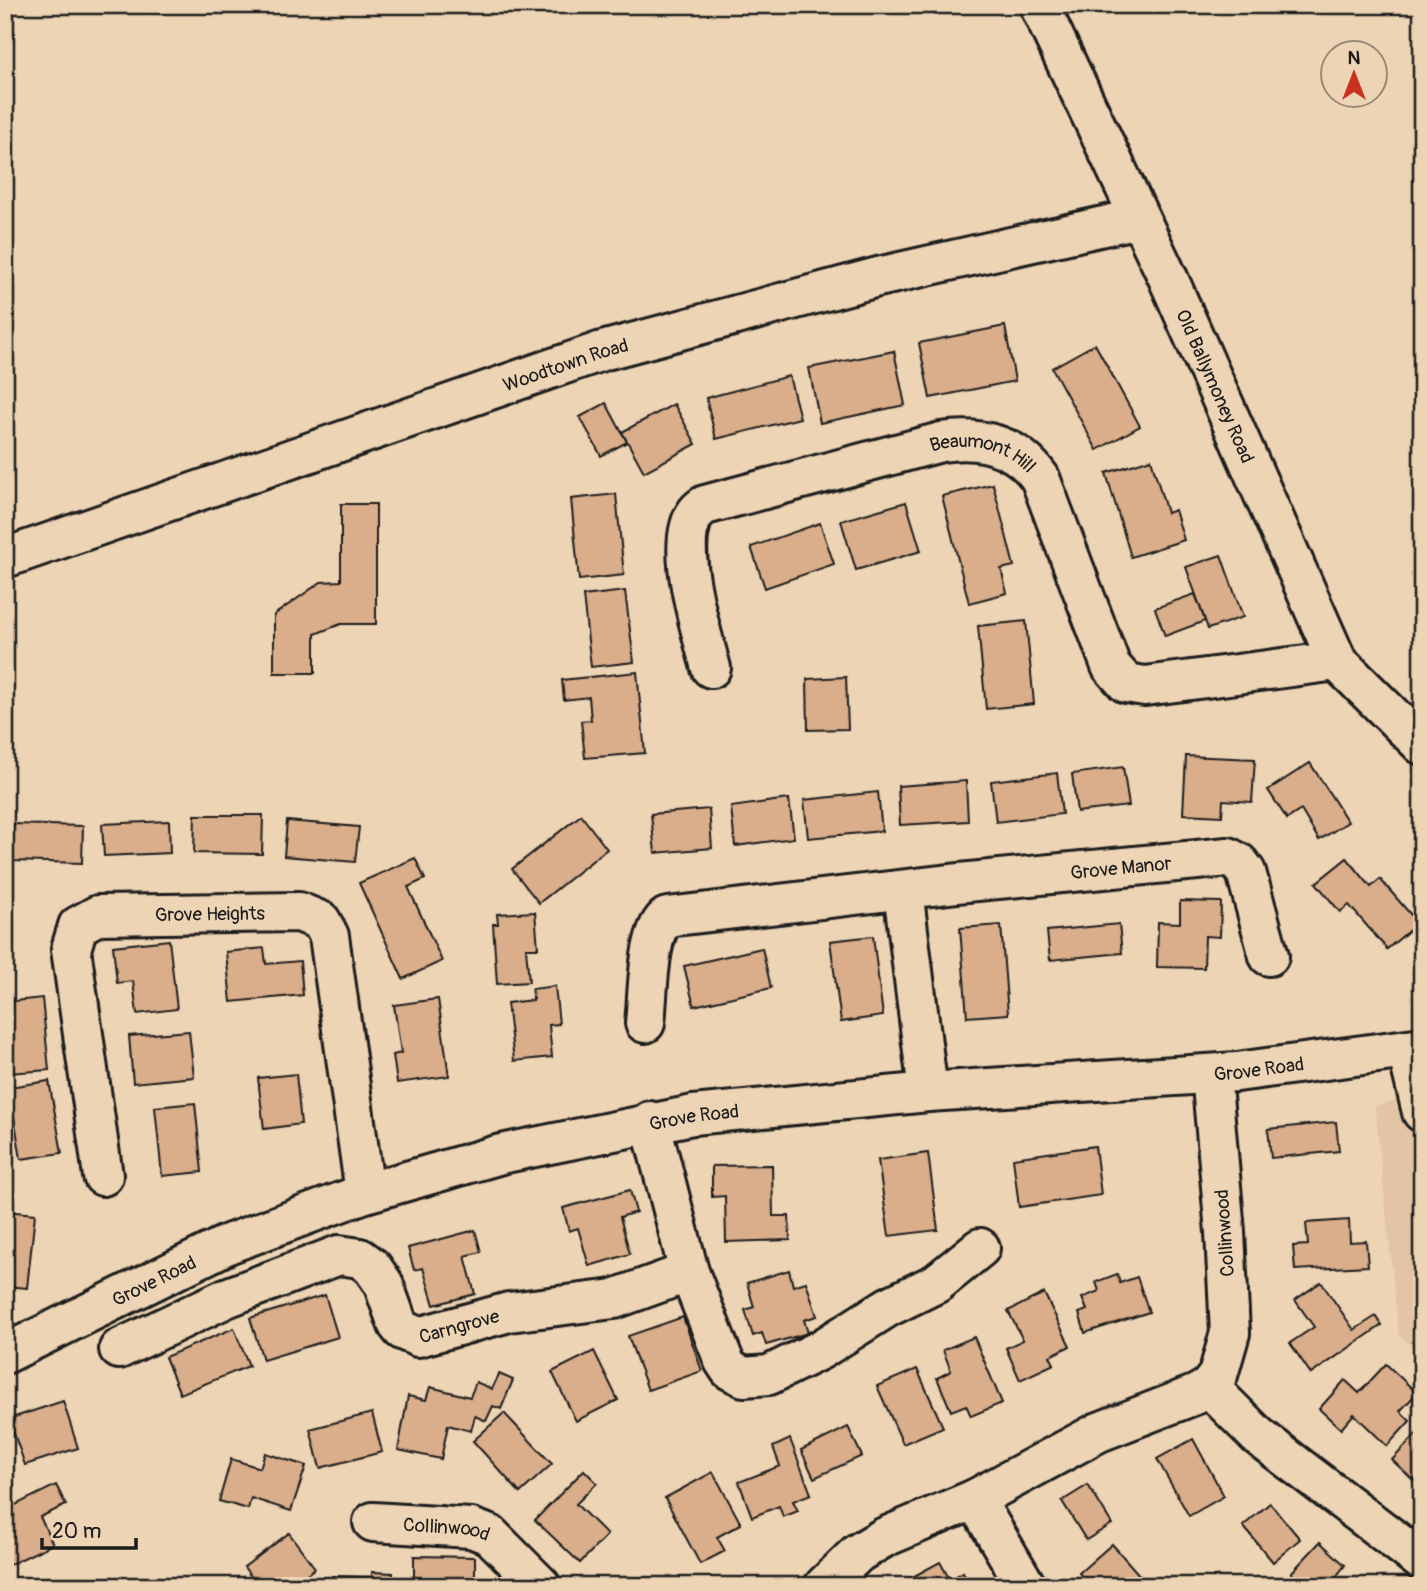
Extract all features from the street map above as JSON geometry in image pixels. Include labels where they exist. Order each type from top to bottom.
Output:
[{"type":"street","name":"Old Ballymoney Road","points":[[1040,5],[1139,218],[1337,661],[1422,745]]},
{"type":"street","name":"Woodtown Road","points":[[5,558],[603,351],[878,277],[1139,218]]},
{"type":"street","name":"Beaumont Hill","points":[[711,668],[691,586],[687,536],[695,512],[705,505],[941,442],[962,439],[991,443],[1009,449],[1026,460],[1040,478],[1111,666],[1126,683],[1144,686],[1337,661]]},
{"type":"street","name":"Grove Manor","points":[[645,1023],[654,937],[657,927],[667,917],[903,890],[1228,857],[1239,863],[1246,872],[1269,956]]},
{"type":"street","points":[[903,890],[928,1091]]},
{"type":"street","name":"Grove Heights","points":[[103,1176],[71,949],[78,926],[98,915],[299,912],[321,920],[329,936],[365,1194]]},
{"type":"street","points":[[1415,1049],[1422,1112]]},
{"type":"street","name":"Grove Road","points":[[5,1354],[228,1244],[365,1194],[500,1154],[650,1121],[928,1091],[1211,1074],[1415,1049]]},
{"type":"street","name":"Collinwood","points":[[1209,1387],[1224,1363],[1230,1333],[1225,1232],[1211,1074]]},
{"type":"street","points":[[650,1121],[689,1272],[724,1361],[734,1373],[755,1378],[769,1375],[820,1350],[888,1307],[937,1283],[980,1248]]},
{"type":"street","name":"Carngrove","points":[[120,1349],[226,1298],[339,1255],[360,1258],[372,1267],[383,1283],[398,1325],[402,1331],[418,1337],[509,1312],[614,1299],[689,1272]]},
{"type":"street","points":[[824,1586],[845,1564],[878,1540],[975,1499],[1099,1432],[1183,1401],[1209,1387],[1258,1436],[1422,1561]]},
{"type":"street","points":[[975,1499],[1026,1586]]},
{"type":"street","name":"Collinwood","points":[[373,1522],[471,1528],[490,1535],[541,1586]]},
{"type":"shaded area","points":[[1422,1091],[1422,1353],[1399,1336],[1375,1107]]},
{"type":"building","points":[[1005,326],[1015,381],[930,398],[919,343]]},
{"type":"building","points":[[1095,344],[1140,426],[1097,450],[1052,368]]},
{"type":"building","points":[[894,351],[905,405],[820,423],[809,368]]},
{"type":"building","points":[[789,376],[800,418],[716,439],[706,398]]},
{"type":"building","points":[[606,403],[627,442],[601,456],[580,417]]},
{"type":"building","points":[[674,404],[696,444],[644,472],[622,432]]},
{"type":"building","points":[[1151,459],[1167,513],[1175,510],[1184,540],[1131,557],[1106,473]]},
{"type":"building","points":[[993,484],[1014,566],[1001,569],[1007,593],[969,603],[942,496]]},
{"type":"building","points":[[616,494],[624,575],[579,580],[571,499]]},
{"type":"building","points":[[906,502],[921,551],[856,570],[841,521]]},
{"type":"building","points":[[341,504],[376,504],[376,624],[341,624],[315,634],[315,673],[274,673],[274,615],[321,582],[341,581]]},
{"type":"building","points":[[820,523],[834,564],[765,588],[751,547]]},
{"type":"building","points":[[1221,555],[1243,617],[1208,629],[1186,567]]},
{"type":"building","points":[[625,591],[634,662],[591,667],[583,596]]},
{"type":"building","points":[[1195,594],[1205,621],[1165,636],[1155,608]]},
{"type":"building","points":[[1026,621],[1034,704],[986,709],[978,626]]},
{"type":"building","points":[[637,672],[645,753],[585,758],[581,721],[591,720],[589,697],[564,700],[562,680]]},
{"type":"building","points":[[846,677],[848,729],[808,730],[807,679]]},
{"type":"building","points":[[1186,756],[1255,759],[1252,802],[1223,800],[1222,816],[1183,814]]},
{"type":"building","points":[[1310,763],[1348,822],[1319,840],[1301,810],[1287,819],[1268,790]]},
{"type":"building","points":[[1123,767],[1129,806],[1077,812],[1072,774]]},
{"type":"building","points":[[1057,773],[1062,814],[996,822],[991,781]]},
{"type":"building","points":[[966,781],[968,821],[900,825],[898,786]]},
{"type":"building","points":[[878,792],[882,831],[808,838],[804,800]]},
{"type":"building","points":[[789,799],[794,838],[735,846],[731,807]]},
{"type":"building","points":[[709,809],[712,848],[655,853],[651,814]]},
{"type":"building","points":[[195,815],[263,815],[262,854],[194,853]]},
{"type":"building","points":[[581,815],[607,849],[539,903],[512,869]]},
{"type":"building","points":[[169,821],[170,853],[104,856],[102,824]]},
{"type":"building","points":[[287,821],[359,827],[355,862],[284,856]]},
{"type":"building","points":[[12,824],[83,826],[82,863],[11,861]]},
{"type":"building","points":[[415,858],[425,879],[408,887],[442,961],[403,979],[359,883]]},
{"type":"building","points":[[1347,858],[1371,887],[1380,879],[1418,923],[1387,949],[1349,905],[1340,912],[1316,883]]},
{"type":"building","points":[[1180,901],[1221,902],[1220,937],[1205,936],[1204,968],[1157,967],[1158,922],[1180,923]]},
{"type":"building","points":[[535,912],[538,948],[526,948],[529,982],[497,984],[493,924],[498,924],[497,914]]},
{"type":"building","points":[[1119,924],[1122,953],[1050,960],[1047,931]]},
{"type":"building","points":[[1001,925],[1008,1014],[967,1017],[960,928]]},
{"type":"building","points":[[873,936],[883,1016],[841,1022],[830,941]]},
{"type":"building","points":[[169,940],[177,1009],[137,1014],[133,981],[117,983],[113,946]]},
{"type":"building","points":[[264,948],[266,964],[300,961],[303,995],[231,1002],[226,952]]},
{"type":"building","points":[[762,948],[771,988],[694,1006],[684,966]]},
{"type":"building","points":[[555,986],[559,1024],[549,1025],[552,1057],[514,1061],[507,1003],[533,1000],[532,989]]},
{"type":"building","points":[[42,998],[49,1070],[8,1073],[5,1002]]},
{"type":"building","points":[[438,999],[449,1076],[397,1083],[393,1055],[401,1053],[394,1005]]},
{"type":"building","points":[[189,1031],[194,1077],[133,1083],[129,1036]]},
{"type":"building","points":[[296,1074],[301,1124],[264,1129],[258,1078]]},
{"type":"building","points":[[49,1081],[62,1153],[21,1159],[9,1087]]},
{"type":"building","points":[[195,1103],[202,1172],[162,1176],[155,1107]]},
{"type":"building","points":[[1336,1122],[1339,1151],[1271,1158],[1268,1129]]},
{"type":"building","points":[[1095,1146],[1101,1195],[1019,1207],[1013,1158]]},
{"type":"building","points":[[928,1153],[938,1230],[889,1236],[878,1160]]},
{"type":"building","points":[[772,1165],[773,1216],[789,1216],[790,1240],[726,1242],[725,1196],[712,1197],[712,1166]]},
{"type":"building","points":[[630,1190],[636,1212],[620,1217],[630,1254],[589,1266],[578,1228],[569,1231],[563,1208]]},
{"type":"building","points":[[5,1211],[35,1214],[27,1288],[5,1286]]},
{"type":"building","points":[[1349,1220],[1350,1242],[1366,1241],[1368,1266],[1295,1270],[1293,1246],[1308,1245],[1306,1223]]},
{"type":"building","points":[[475,1230],[481,1252],[465,1256],[475,1294],[434,1305],[423,1268],[414,1270],[408,1248]]},
{"type":"building","points":[[789,1270],[793,1286],[806,1282],[817,1316],[804,1320],[808,1333],[766,1345],[762,1333],[753,1336],[745,1310],[754,1307],[747,1283]]},
{"type":"building","points":[[1117,1274],[1120,1283],[1137,1277],[1149,1312],[1085,1333],[1079,1313],[1087,1310],[1082,1298],[1099,1291],[1096,1282]]},
{"type":"building","points":[[1321,1282],[1354,1330],[1376,1316],[1382,1325],[1311,1374],[1290,1343],[1314,1327],[1295,1300]]},
{"type":"building","points":[[1044,1293],[1070,1346],[1050,1356],[1054,1364],[1020,1380],[1006,1348],[1023,1340],[1008,1311]]},
{"type":"building","points":[[325,1295],[338,1337],[263,1360],[250,1318]]},
{"type":"building","points":[[683,1317],[702,1371],[648,1390],[628,1336]]},
{"type":"building","points":[[234,1328],[249,1366],[180,1394],[165,1357]]},
{"type":"building","points":[[974,1337],[1002,1403],[971,1416],[966,1405],[951,1411],[937,1378],[951,1371],[943,1350]]},
{"type":"building","points":[[594,1351],[618,1400],[576,1421],[552,1372]]},
{"type":"building","points":[[1386,1364],[1417,1393],[1400,1411],[1410,1421],[1387,1446],[1354,1414],[1341,1429],[1319,1409],[1345,1380],[1359,1393]]},
{"type":"building","points":[[917,1369],[943,1427],[903,1444],[877,1386]]},
{"type":"building","points":[[499,1374],[513,1380],[501,1409],[493,1406],[486,1421],[475,1416],[471,1431],[448,1425],[441,1459],[398,1450],[408,1396],[426,1400],[430,1387],[470,1397],[476,1382],[492,1389]]},
{"type":"building","points":[[63,1401],[78,1448],[25,1465],[9,1419]]},
{"type":"building","points":[[372,1413],[382,1452],[320,1468],[310,1429]]},
{"type":"building","points":[[504,1413],[552,1464],[520,1493],[473,1441]]},
{"type":"building","points":[[848,1427],[862,1456],[814,1478],[801,1450]]},
{"type":"building","points":[[1422,1428],[1422,1470],[1413,1480],[1392,1460]]},
{"type":"building","points":[[790,1439],[811,1494],[793,1501],[798,1511],[783,1517],[779,1506],[752,1517],[739,1482],[780,1466],[773,1447]]},
{"type":"building","points":[[1193,1439],[1224,1496],[1189,1516],[1157,1459]]},
{"type":"building","points":[[265,1453],[306,1466],[291,1511],[251,1498],[248,1509],[219,1501],[231,1459],[260,1468]]},
{"type":"building","points":[[584,1470],[597,1483],[576,1504],[607,1535],[580,1563],[535,1520]]},
{"type":"building","points":[[713,1472],[741,1524],[717,1537],[725,1551],[700,1564],[665,1498]]},
{"type":"building","points":[[56,1485],[66,1505],[40,1517],[53,1544],[7,1566],[5,1510]]},
{"type":"building","points":[[1088,1485],[1112,1524],[1086,1540],[1062,1501]]},
{"type":"building","points":[[1270,1503],[1300,1539],[1273,1562],[1243,1526]]},
{"type":"building","points":[[289,1533],[315,1568],[291,1586],[258,1586],[244,1567]]},
{"type":"building","points":[[1320,1542],[1345,1565],[1329,1586],[1305,1586],[1291,1573]]},
{"type":"building","points":[[1112,1544],[1149,1586],[1091,1586],[1079,1573]]},
{"type":"building","points":[[414,1556],[475,1557],[475,1586],[414,1586]]},
{"type":"building","points":[[940,1562],[950,1580],[963,1572],[971,1586],[908,1586],[905,1581]]},
{"type":"building","points":[[372,1572],[393,1573],[392,1586],[332,1586],[332,1576],[372,1577]]}]
